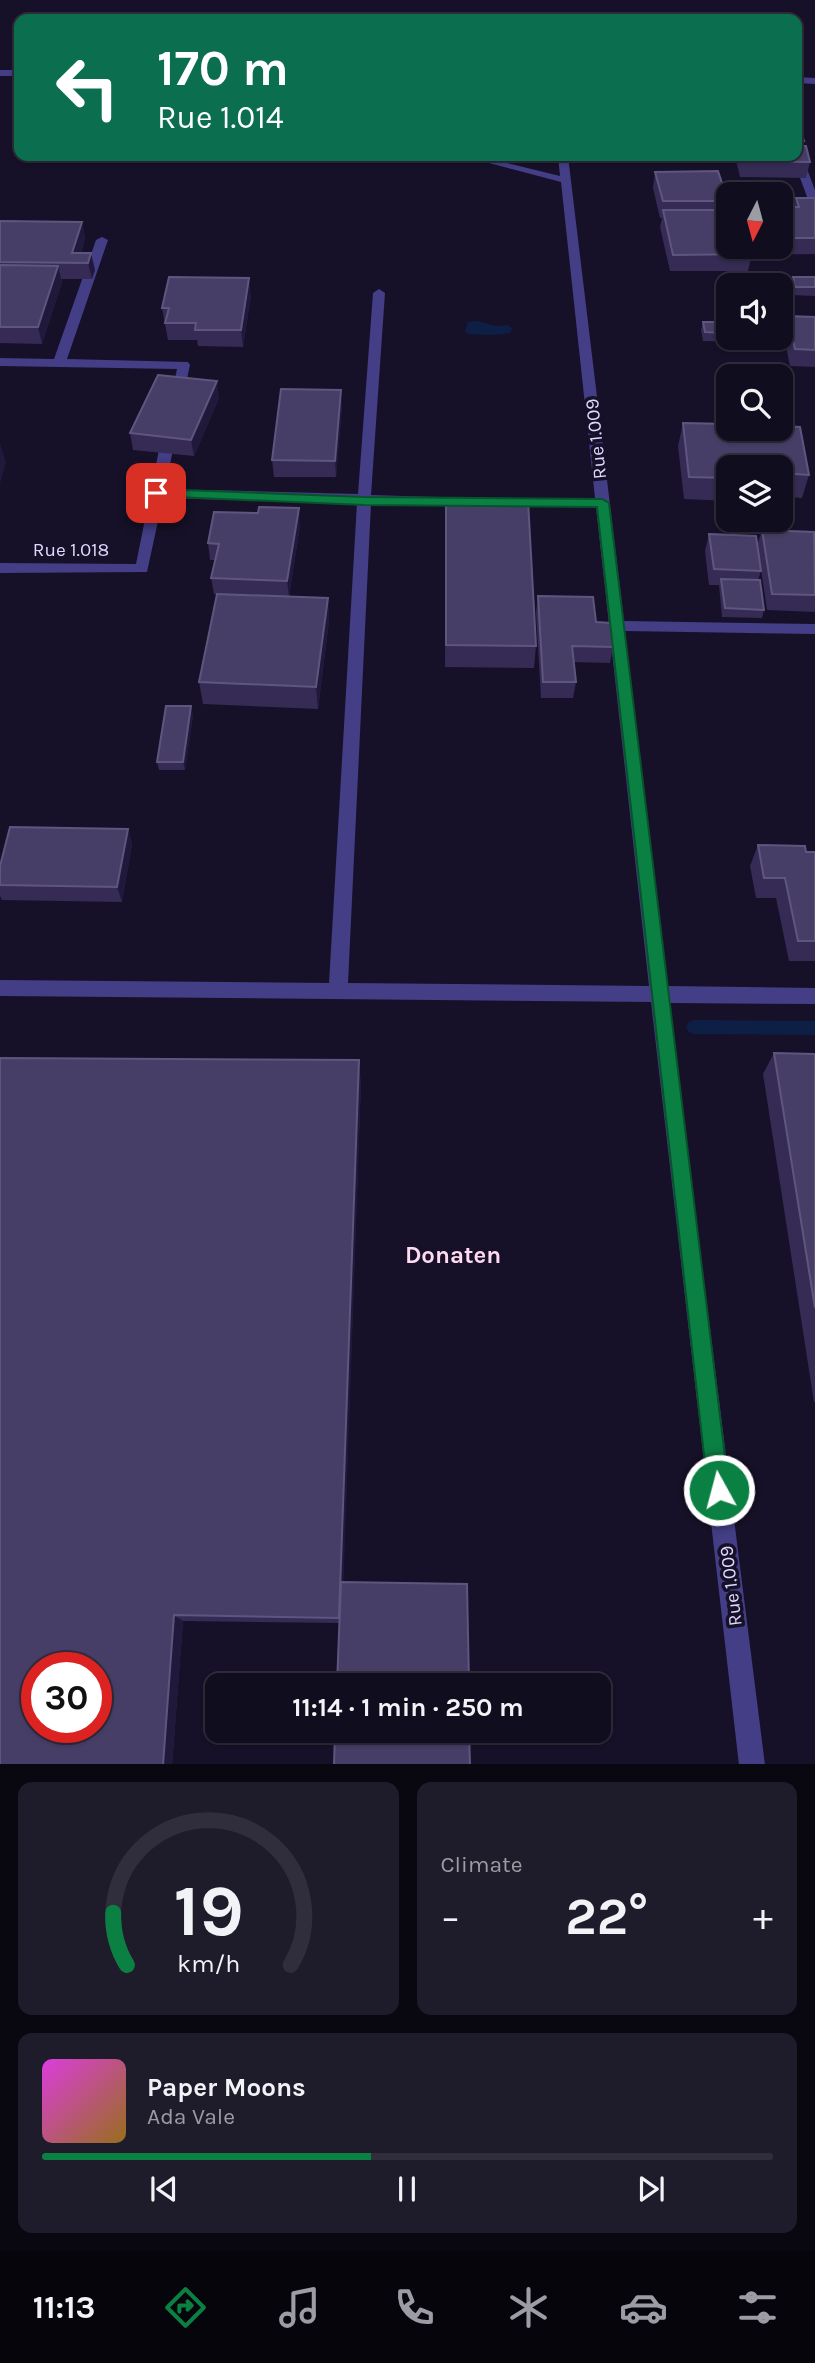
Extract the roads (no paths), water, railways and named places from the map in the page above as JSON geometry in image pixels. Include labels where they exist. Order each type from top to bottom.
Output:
[{"type":"street","points":[[487,161],[565,180]]},
{"type":"street","name":"Rue 1.009","points":[[563,161],[659,995],[752,1764]]},
{"type":"street","points":[[799,161],[815,205]]},
{"type":"street","points":[[59,363],[102,240]]},
{"type":"street","points":[[338,992],[364,501],[379,293]]},
{"type":"street","points":[[0,362],[184,365],[156,493],[364,501],[602,503]]},
{"type":"street","name":"Rue 1.018","points":[[0,568],[142,569],[156,493]]},
{"type":"street","points":[[616,626],[815,629]]},
{"type":"street","points":[[0,988],[815,996]]},
{"type":"water","points":[[478,321],[496,326],[507,325],[512,328],[511,332],[485,335],[468,334],[465,331],[468,322]]},
{"type":"waterway","points":[[694,1027],[815,1028]]},
{"type":"district","name":"Donaten","points":[[453,1255]]}]
